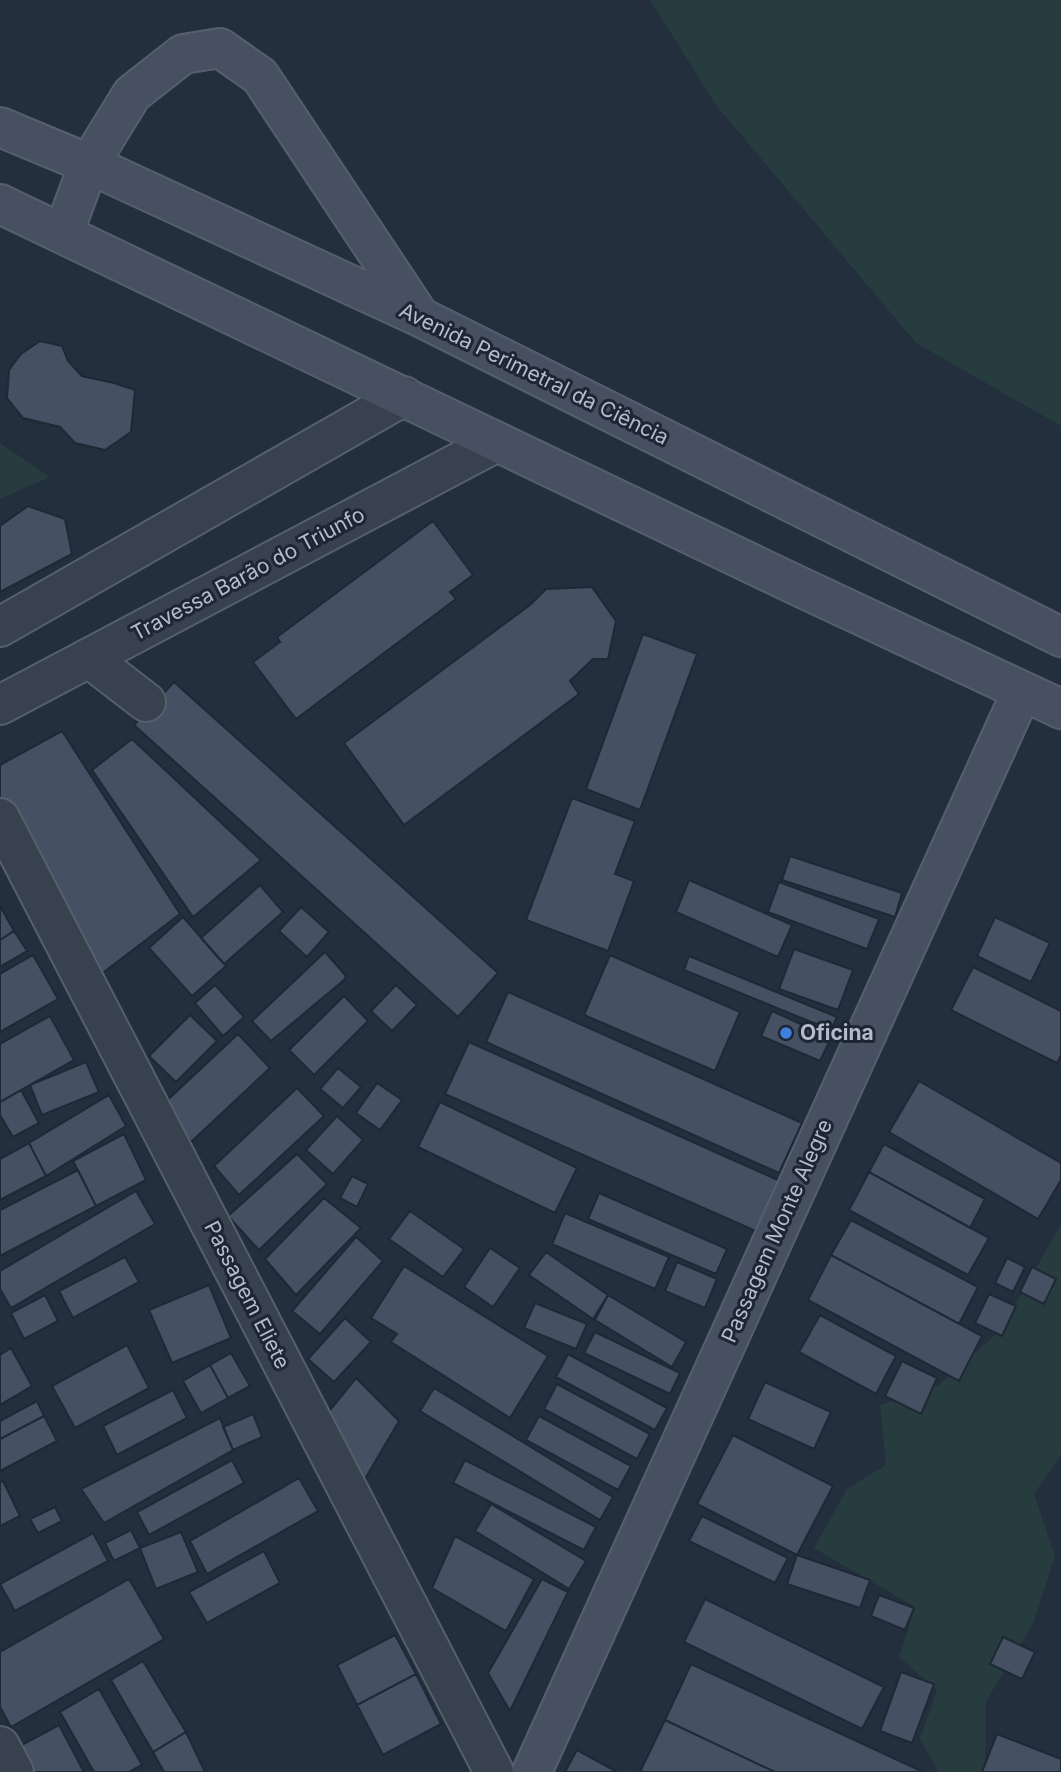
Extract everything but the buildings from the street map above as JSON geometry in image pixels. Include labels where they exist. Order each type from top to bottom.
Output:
[{"type":"main road","points":[[63,234],[89,164],[132,94],[183,54],[220,48],[260,76],[420,317]]},
{"type":"main road","name":"Avenida Perimetral da Ciência","points":[[0,127],[89,164],[420,317],[1061,637]]},
{"type":"main road","points":[[0,204],[1061,709]]},
{"type":"main road","name":"Passagem Monte Alegre","points":[[532,1772],[1022,691]]},
{"type":"street","points":[[0,627],[404,396]]},
{"type":"street","name":"Travessa Barão do Triunfo","points":[[0,705],[497,442]]},
{"type":"street","points":[[89,658],[146,702]]},
{"type":"street","name":"Passagem Eliete","points":[[0,818],[494,1772]]},
{"type":"street","points":[[0,1746],[14,1772]]},
{"type":"green space","points":[[650,0],[1061,0],[1061,426],[916,343],[716,105]]},
{"type":"green space","points":[[0,443],[50,477],[0,499]]},
{"type":"green space","points":[[1061,1224],[1061,1455],[1034,1494],[1055,1556],[1033,1624],[986,1701],[985,1772],[938,1772],[920,1739],[937,1690],[899,1657],[915,1607],[814,1548],[847,1489],[886,1465],[880,1405],[939,1385],[1001,1330]]},
{"type":"place","name":"Oficina","points":[[786,1033]]}]
